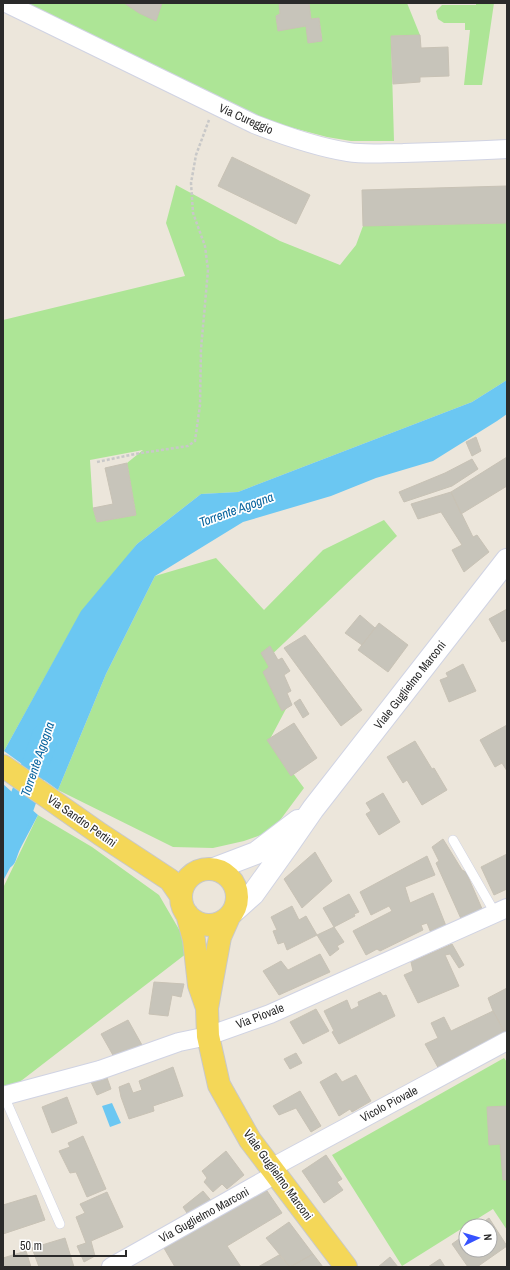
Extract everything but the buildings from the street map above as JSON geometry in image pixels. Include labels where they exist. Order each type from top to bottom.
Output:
[{"type":"main road","name":"Viale Guglielmo Marconi","points":[[346,1267],[250,1140],[219,1085],[208,1036],[207,1008],[220,937],[231,915],[253,894],[313,809],[507,560]]},
{"type":"main road","name":"Via Sandro Pertini","points":[[3,766],[170,880],[184,905]]},
{"type":"main road","name":"Viale Guglielmo Marconi","points":[[214,870],[256,853],[313,809]]},
{"type":"main road","name":"Via Sandro Pertini","points":[[121,848],[173,870],[192,875]]},
{"type":"main road","points":[[206,869],[214,870],[226,875],[235,885],[237,902],[231,915],[220,924],[202,925],[194,921],[184,905],[183,888],[187,880],[192,875],[206,869]]},
{"type":"main road","name":"Viale Guglielmo Marconi","points":[[184,905],[194,940],[199,984],[207,1008]]},
{"type":"street","name":"Via Cureggio","points":[[6,3],[254,124],[279,134],[325,148],[350,152],[374,153],[507,149]]},
{"type":"street","name":"Via Piovale","points":[[3,1096],[100,1070],[179,1042],[208,1036],[270,1014],[501,911]]},
{"type":"street","name":"Vicolo Piovale","points":[[274,1171],[507,1041]]},
{"type":"street","name":"Via Guglielmo Marconi","points":[[111,1267],[274,1171]]},
{"type":"lane","points":[[453,840],[501,911]]},
{"type":"lane","points":[[3,1096],[60,1224]]},
{"type":"path","points":[[97,462],[135,454],[188,446],[195,441],[200,405],[201,349],[208,270],[204,246],[193,214],[191,183],[196,155],[215,105]]},
{"type":"green space","points":[[26,3],[279,3],[280,14],[276,16],[278,30],[306,26],[309,43],[322,40],[319,18],[311,19],[309,3],[407,3],[420,35],[391,36],[394,141],[351,141],[327,137],[282,125],[258,116]]},
{"type":"green space","points":[[476,3],[494,3],[482,85],[464,85],[470,30],[465,30],[465,23],[444,23],[438,19],[436,11],[442,5],[476,5]]},
{"type":"green space","points":[[176,185],[280,241],[340,265],[356,245],[363,226],[507,223],[507,380],[472,402],[238,492],[201,494],[137,544],[70,632],[4,751],[3,320],[185,276],[166,223]],"holes":[[[143,450],[127,463],[136,515],[97,522],[93,508],[90,460]]]},
{"type":"green space","points":[[384,520],[397,536],[266,660],[287,707],[269,741],[304,788],[272,831],[244,841],[213,848],[173,847],[58,790],[106,674],[155,576],[216,558],[264,610],[323,550]]},
{"type":"green space","points":[[38,815],[92,847],[159,895],[191,950],[4,1094],[3,888]]},
{"type":"green space","points":[[504,1058],[507,1062],[507,1230],[493,1209],[479,1218],[458,1218],[458,1231],[402,1266],[332,1155]]},
{"type":"water","points":[[507,380],[507,414],[433,461],[376,478],[331,496],[243,522],[155,576],[106,674],[58,790],[4,751],[81,611],[137,544],[201,494],[238,492],[472,402]]},
{"type":"water","points":[[3,784],[38,815],[3,881]]},
{"type":"water","points":[[112,1103],[121,1123],[110,1127],[102,1106]]},
{"type":"waterway","name":"Torrente Agogna","points":[[3,856],[45,737]]}]
